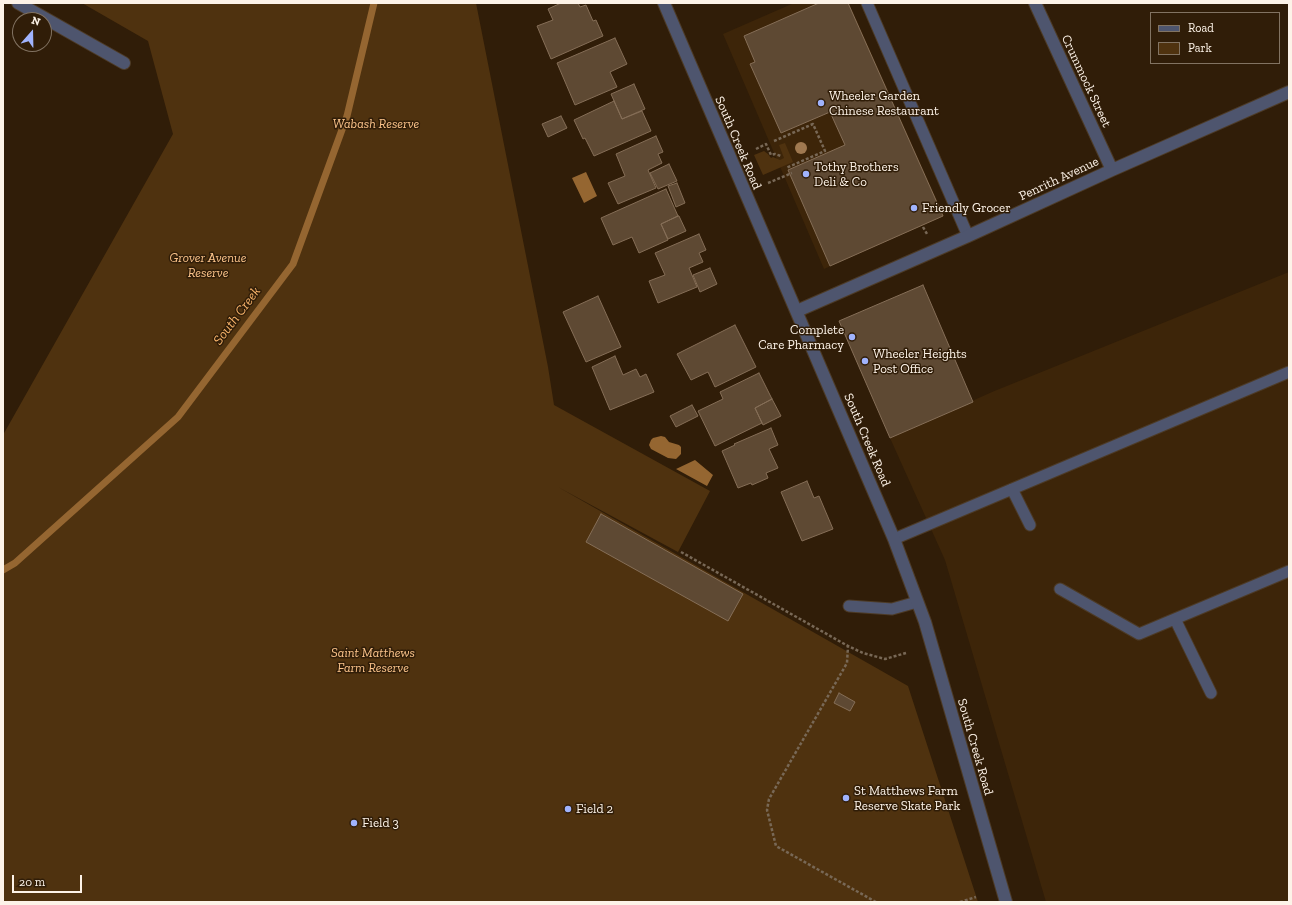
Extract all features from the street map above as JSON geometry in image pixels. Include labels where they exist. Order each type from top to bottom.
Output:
[{"type":"street","points":[[18,3],[124,62]]},
{"type":"street","name":"South Creek Road","points":[[664,3],[777,270],[894,539],[925,622],[1006,902]]},
{"type":"street","name":"Crummock Street","points":[[1035,3],[1112,170]]},
{"type":"street","name":"Penrith Avenue","points":[[796,311],[968,236],[1112,170],[1289,92]]},
{"type":"lane","points":[[867,3],[968,236]]},
{"type":"lane","points":[[894,539],[1289,372]]},
{"type":"lane","points":[[1012,489],[1030,525]]},
{"type":"lane","points":[[1060,588],[1139,634],[1289,571]]},
{"type":"lane","points":[[849,606],[892,609],[917,602]]},
{"type":"lane","points":[[1175,619],[1211,693]]},
{"type":"path","points":[[774,141],[813,124],[825,151],[786,168]]},
{"type":"path","points":[[756,149],[766,144],[771,155],[774,154],[781,156]]},
{"type":"path","points":[[768,183],[792,173]]},
{"type":"path","points":[[681,552],[863,653],[885,659],[906,653]]},
{"type":"path","points":[[848,646],[847,663],[769,799],[767,810],[776,846],[780,850],[876,902]]},
{"type":"path","points":[[960,902],[976,897]]},
{"type":"shaded area","points":[[794,3],[849,3],[944,216],[824,269],[723,34]]},
{"type":"shaded area","points":[[586,172],[597,196],[584,203],[572,178]]},
{"type":"shaded area","points":[[1289,272],[1289,902],[1046,902],[945,560],[890,438],[992,392]]},
{"type":"shaded area","points":[[661,436],[665,437],[669,442],[681,447],[681,454],[676,459],[668,458],[651,449],[649,445],[651,440]]},
{"type":"shaded area","points":[[695,460],[713,475],[707,486],[676,469]]},
{"type":"green space","name":"Saint Matthews Farm Reserve","points":[[82,3],[476,3],[548,367],[554,405],[710,491],[678,552],[558,487],[908,686],[978,902],[3,902],[3,435],[173,134],[148,41]]},
{"type":"green space","points":[[785,143],[793,162],[763,175],[754,155],[764,151],[771,158],[773,157],[780,160],[784,158],[779,145]]},
{"type":"building","points":[[561,3],[578,3],[580,7],[586,5],[593,21],[596,20],[603,36],[551,59],[537,26],[553,20],[548,9]]},
{"type":"building","points":[[819,3],[848,3],[943,216],[830,266],[788,170],[845,145],[830,112],[781,133],[750,64],[755,62],[744,36]]},
{"type":"building","points":[[615,38],[627,64],[610,72],[617,87],[575,105],[557,63]]},
{"type":"building","points":[[634,84],[645,109],[622,119],[611,94]]},
{"type":"building","points":[[614,101],[622,119],[642,111],[651,131],[594,156],[585,138],[583,139],[574,120]]},
{"type":"building","points":[[561,116],[567,128],[548,137],[542,124]]},
{"type":"building","points":[[656,136],[663,152],[658,154],[662,163],[648,170],[656,188],[618,204],[608,183],[625,176],[616,154]]},
{"type":"building","points":[[669,164],[677,181],[658,189],[650,173]]},
{"type":"building","points":[[677,183],[685,203],[676,207],[668,186]]},
{"type":"building","points":[[666,189],[678,216],[661,224],[668,240],[639,253],[632,237],[613,245],[601,218]]},
{"type":"building","points":[[678,216],[686,231],[668,239],[661,224]]},
{"type":"building","points":[[699,234],[706,250],[699,253],[703,262],[689,268],[697,287],[658,303],[649,281],[665,275],[655,253]]},
{"type":"building","points":[[710,268],[717,284],[700,292],[693,275]]},
{"type":"building","points":[[923,285],[973,402],[890,438],[839,321]]},
{"type":"building","points":[[598,296],[621,347],[586,362],[563,312]]},
{"type":"building","points":[[735,325],[756,367],[715,387],[708,372],[691,380],[677,354]]},
{"type":"building","points":[[615,356],[623,375],[636,369],[640,377],[646,374],[654,392],[610,410],[592,367]]},
{"type":"building","points":[[759,373],[772,399],[755,408],[762,423],[715,446],[698,411],[723,399],[720,392]]},
{"type":"building","points":[[772,399],[781,416],[763,425],[755,408]]},
{"type":"building","points":[[692,405],[698,416],[676,427],[670,416]]},
{"type":"building","points":[[771,428],[778,445],[769,449],[778,468],[766,473],[768,478],[752,485],[751,483],[738,488],[722,451],[735,445],[734,444]]},
{"type":"building","points":[[807,481],[814,498],[819,496],[833,529],[802,541],[781,492]]},
{"type":"building","points":[[601,514],[743,594],[728,621],[586,542]]},
{"type":"building","points":[[839,693],[855,702],[850,711],[834,703]]},
{"type":"waterway","name":"South Creek","points":[[3,570],[15,563],[178,417],[293,264],[347,116],[374,3]]},
{"type":"place","name":"Wheeler Garden Chinese Restaurant","points":[[821,103]]},
{"type":"place","name":"Tothy Brothers Deli & Co","points":[[806,174]]},
{"type":"place","name":"Friendly Grocer","points":[[914,208]]},
{"type":"place","name":"Complete Care Pharmacy","points":[[852,337]]},
{"type":"place","name":"Wheeler Heights Post Office","points":[[865,361]]},
{"type":"place","name":"St Matthews Farm Reserve Skate Park","points":[[846,798]]},
{"type":"place","name":"Field 2","points":[[568,809]]},
{"type":"place","name":"Field 3","points":[[354,823]]},
{"type":"park label","name":"Wabash Reserve","points":[[376,124]]},
{"type":"park label","name":"Grover Avenue Reserve","points":[[208,266]]}]
